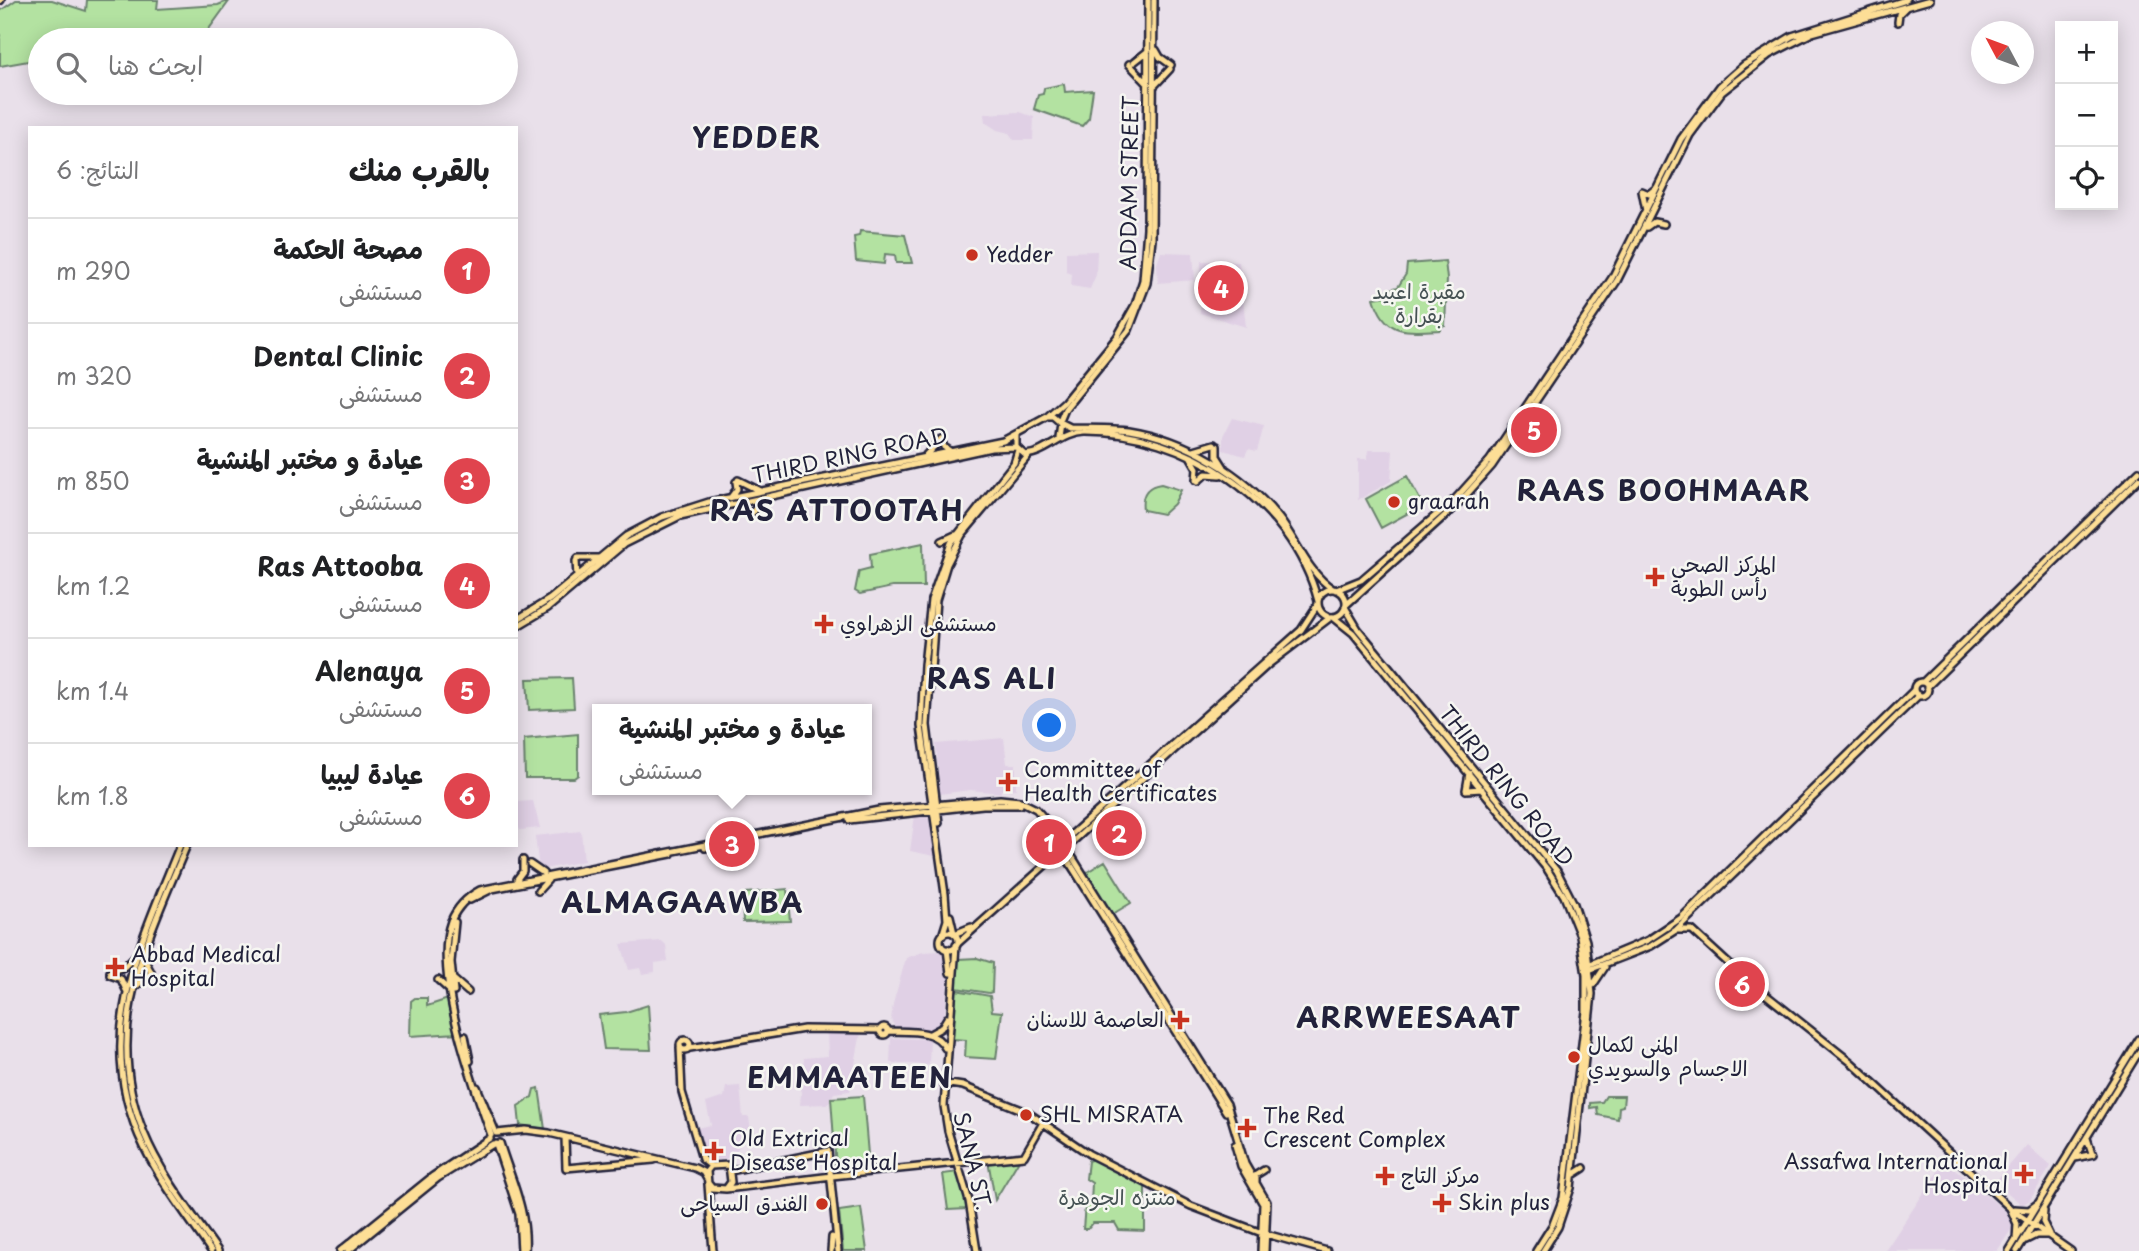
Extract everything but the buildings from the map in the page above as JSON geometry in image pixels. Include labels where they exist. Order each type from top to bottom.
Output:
[{"type":"main road","name":"ADDAM STREET","points":[[1060,423],[1065,409],[1129,330],[1143,297],[1152,251],[1148,0]]},
{"type":"main road","name":"ADDAM STREET","points":[[1016,435],[1047,417],[1064,402],[1117,337],[1140,290],[1147,251],[1154,0]]},
{"type":"main road","points":[[1877,8],[1882,0]]},
{"type":"main road","points":[[947,949],[956,946],[1301,630],[1325,591],[1361,580],[1456,498],[1483,469],[1601,296],[1646,214],[1681,139],[1720,86],[1744,65],[1791,36],[1877,8],[1930,0]]},
{"type":"main road","points":[[1898,22],[1899,14],[1907,3]]},
{"type":"main road","points":[[942,936],[948,932],[954,933],[969,928],[1269,664],[1345,606],[1460,502],[1492,466],[1613,287],[1690,135],[1731,84],[1769,55],[1812,33],[1907,3]]},
{"type":"main road","points":[[1148,51],[1131,63],[1151,86],[1170,67],[1160,57],[1154,44]]},
{"type":"main road","points":[[1646,214],[1642,191],[1649,194],[1660,184]]},
{"type":"main road","points":[[1644,229],[1654,222],[1664,224]]},
{"type":"main road","points":[[1047,417],[1070,428],[1132,431],[1189,452],[1226,474],[1272,510],[1318,578],[1344,597],[1345,606]]},
{"type":"main road","points":[[1059,438],[1060,423]]},
{"type":"main road","points":[[917,808],[931,788],[927,708],[936,600],[947,564],[962,535],[1029,455],[1059,438],[1082,432],[1114,434],[1175,446]]},
{"type":"main road","points":[[944,1082],[956,946],[921,726],[924,665],[932,600],[945,556],[958,533],[1014,463],[1016,435]]},
{"type":"main road","name":"THIRD RING ROAD","points":[[764,494],[1016,435]]},
{"type":"main road","points":[[923,457],[941,439],[944,447],[951,451]]},
{"type":"main road","points":[[1189,452],[1216,445],[1218,459],[1226,474],[1276,523],[1307,570],[1322,613],[1332,617]]},
{"type":"main road","name":"THIRD RING ROAD","points":[[518,619],[543,605],[626,536],[662,517],[732,500],[991,448],[1017,448]]},
{"type":"main road","points":[[1017,448],[1029,455]]},
{"type":"main road","points":[[1189,452],[1197,468],[1197,480],[1208,473],[1226,474]]},
{"type":"main road","points":[[1916,693],[1916,684],[1925,684],[2131,482],[2139,471]]},
{"type":"main road","points":[[2131,482],[2139,479]]},
{"type":"main road","points":[[737,481],[764,494],[750,513],[732,500],[737,481]]},
{"type":"main road","name":"THIRD RING ROAD","points":[[518,626],[548,608],[613,552],[636,536],[680,516],[732,500]]},
{"type":"main road","points":[[945,556],[942,543],[958,533]]},
{"type":"main road","points":[[576,577],[577,559],[598,558]]},
{"type":"main road","name":"THIRD RING ROAD","points":[[1345,606],[1358,629],[1557,871],[1574,904],[1587,947],[1586,1011],[1567,1181],[1553,1224],[1536,1251]]},
{"type":"main road","name":"THIRD RING ROAD","points":[[1332,617],[1353,633],[1560,888],[1580,936],[1592,988],[1575,1158],[1563,1215],[1543,1251]]},
{"type":"main road","points":[[1592,988],[1600,972],[1613,959],[1672,926],[1916,693],[1926,693],[1925,684]]},
{"type":"main road","points":[[1469,773],[1466,790],[1482,789]]},
{"type":"main road","points":[[931,788],[940,800],[954,805]]},
{"type":"main road","points":[[495,1138],[475,1082],[449,976],[448,936],[457,911],[480,890],[819,825],[917,808],[1000,799],[1024,803],[1045,818],[1225,1109],[1241,1166],[1263,1204],[1264,1233]]},
{"type":"main road","points":[[954,805],[943,813],[938,822],[947,915],[941,943],[947,949],[950,960],[944,1082],[947,1124],[974,1227],[976,1250]]},
{"type":"main road","points":[[917,808],[929,813],[938,822]]},
{"type":"main road","points":[[1588,968],[1651,946],[1676,930],[1774,831]]},
{"type":"main road","points":[[174,847],[176,856]]},
{"type":"main road","points":[[179,847],[129,990],[119,1047],[131,1114],[145,1149],[211,1251]]},
{"type":"main road","points":[[186,847],[140,955],[110,974],[121,979],[129,990],[125,1041],[128,1075],[144,1133],[167,1175],[218,1251]]},
{"type":"main road","points":[[1062,847],[1223,1097],[1248,1169],[1267,1202],[1263,1251]]},
{"type":"main road","points":[[517,882],[523,860]]},
{"type":"main road","points":[[530,864],[539,873],[552,876]]},
{"type":"main road","points":[[517,882],[537,891],[552,876]]},
{"type":"main road","points":[[1692,916],[1692,930]]},
{"type":"main road","points":[[1676,930],[1692,930],[1741,975],[1852,1063],[2012,1209],[2071,1251]]},
{"type":"main road","points":[[1587,947],[1597,956],[1613,959]]},
{"type":"main road","points":[[129,990],[151,973],[140,955]]},
{"type":"main road","points":[[449,976],[438,981],[451,993],[472,1082],[522,1208],[526,1226],[523,1251]]},
{"type":"main road","points":[[449,976],[468,992],[460,994],[456,1001]]},
{"type":"main road","points":[[932,1034],[941,1028],[947,1018]]},
{"type":"main road","points":[[685,1048],[804,1029],[880,1030],[884,1035],[888,1031],[947,1034]]},
{"type":"main road","points":[[932,1034],[944,1048]]},
{"type":"main road","points":[[2031,1223],[2042,1200],[2139,1039]]},
{"type":"main road","points":[[701,1045],[682,1041],[685,1048],[681,1061],[682,1092],[702,1159],[710,1167]]},
{"type":"main road","points":[[2010,1251],[2044,1207],[2139,1052]]},
{"type":"main road","points":[[944,1082],[956,1084],[1044,1121],[1098,1159],[1191,1206],[1264,1233],[1327,1251]]},
{"type":"main road","points":[[340,1251],[433,1176],[495,1138],[513,1131],[530,1130],[695,1168],[704,1172],[712,1188],[726,1189],[1025,1153],[1044,1121]]},
{"type":"main road","points":[[350,1251],[438,1178],[495,1138]]},
{"type":"main road","points":[[565,1138],[566,1168],[657,1159]]},
{"type":"main road","points":[[2075,1158],[2093,1153],[2087,1138]]},
{"type":"main road","points":[[730,1171],[826,1150],[830,1152],[838,1251]]},
{"type":"main road","points":[[1573,1174],[1584,1167],[1575,1158]]},
{"type":"main road","name":"SANA ST.","points":[[957,1162],[976,1250]]},
{"type":"main road","points":[[695,1168],[726,1163],[731,1182],[726,1189]]},
{"type":"main road","points":[[710,1167],[708,1181],[713,1251]]},
{"type":"main road","points":[[1256,1182],[1256,1175],[1264,1170]]},
{"type":"main road","points":[[831,1251],[832,1176]]},
{"type":"main road","points":[[2012,1209],[2029,1210],[2042,1200]]},
{"type":"main road","points":[[2044,1207],[2043,1222],[2049,1236]]},
{"type":"main road","points":[[2012,1209],[2020,1240],[2017,1251]]},
{"type":"main road","points":[[2020,1240],[2036,1235],[2049,1236]]},
{"type":"shaded area","points":[[1020,112],[1034,117],[1033,140],[1014,140],[1009,133],[997,130],[985,122],[984,114]]},
{"type":"shaded area","points":[[1097,251],[1096,275],[1090,289],[1071,286],[1072,274],[1066,272],[1066,252]]},
{"type":"shaded area","points":[[1161,252],[1193,253],[1195,280],[1158,283],[1157,264]]},
{"type":"shaded area","points":[[1201,261],[1239,262],[1246,327],[1200,313]]},
{"type":"shaded area","points":[[1232,418],[1264,426],[1257,451],[1248,449],[1245,456],[1223,450],[1223,436]]},
{"type":"shaded area","points":[[1368,450],[1393,450],[1391,481],[1358,500],[1358,459],[1367,459]]},
{"type":"shaded area","points":[[1004,738],[1007,764],[1016,764],[1016,789],[1001,790],[1001,793],[970,790],[940,794],[936,744]]},
{"type":"shaded area","points":[[533,801],[540,828],[520,830],[518,802]]},
{"type":"shaded area","points":[[915,815],[929,816],[932,821],[939,857],[910,851]]},
{"type":"shaded area","points":[[581,831],[584,861],[539,870],[535,836]]},
{"type":"shaded area","points":[[662,941],[666,945],[668,961],[655,963],[655,972],[642,974],[640,968],[629,970],[621,944]]},
{"type":"shaded area","points":[[942,951],[950,958],[944,1022],[937,1029],[895,1028],[891,1019],[893,1004],[906,958],[923,952]]},
{"type":"shaded area","points":[[827,1031],[861,1032],[850,1091],[834,1093],[828,1104],[800,1105],[804,1058],[828,1056]]},
{"type":"shaded area","points":[[891,1038],[930,1039],[929,1065],[890,1063]]},
{"type":"shaded area","points":[[740,1086],[743,1117],[749,1117],[751,1132],[730,1158],[705,1162],[697,1128],[711,1125],[706,1103],[724,1097],[726,1087]]},
{"type":"shaded area","name":"Assafwa International Hospital","points":[[2027,1145],[2051,1166],[2030,1200],[2022,1205],[1995,1182]]},
{"type":"shaded area","points":[[1945,1161],[2009,1214],[2013,1227],[1997,1251],[1885,1251]]},
{"type":"green space","points":[[16,0],[52,0],[86,11],[87,0],[158,0],[157,9],[218,5],[230,0],[210,28],[28,28],[28,61],[0,66],[0,11]]},
{"type":"green space","points":[[1064,84],[1065,92],[1093,90],[1089,118],[1082,126],[1034,109],[1038,95],[1043,94],[1044,88]]},
{"type":"green space","points":[[860,231],[905,235],[912,263],[896,263],[895,255],[885,254],[884,264],[856,261],[854,237],[859,236]]},
{"type":"green space","name":"مقبرة اعبيد بقرارة","points":[[1445,261],[1445,326],[1441,326],[1441,330],[1408,331],[1392,326],[1385,320],[1374,298],[1385,296],[1387,290],[1398,287],[1406,274],[1407,264]]},
{"type":"green space","name":"graarah","points":[[1407,476],[1423,505],[1381,528],[1366,499]]},
{"type":"green space","points":[[1161,484],[1181,490],[1174,504],[1163,514],[1143,510],[1146,492]]},
{"type":"green space","points":[[923,543],[924,587],[892,587],[860,594],[855,591],[859,571],[871,568],[870,554]]},
{"type":"green space","points":[[572,678],[574,708],[529,710],[527,679]]},
{"type":"green space","points":[[578,734],[578,775],[574,778],[525,778],[524,739]]},
{"type":"green space","points":[[1105,861],[1131,903],[1111,915],[1084,874]]},
{"type":"green space","points":[[787,889],[790,921],[743,922],[742,898],[746,893]]},
{"type":"green space","points":[[977,958],[993,963],[992,992],[956,988],[958,959]]},
{"type":"green space","points":[[956,990],[990,996],[992,1011],[1002,1012],[996,1059],[965,1057],[966,1040],[952,1039]]},
{"type":"green space","points":[[415,998],[427,998],[427,1006],[451,998],[458,1033],[410,1036],[411,1001]]},
{"type":"green space","points":[[648,1005],[651,1050],[604,1049],[599,1015],[626,1012]]},
{"type":"green space","points":[[539,1088],[545,1129],[520,1125],[518,1106],[532,1097],[534,1089]]},
{"type":"green space","points":[[863,1096],[869,1166],[836,1168],[831,1098]]},
{"type":"green space","points":[[1606,1096],[1624,1096],[1618,1119],[1598,1115],[1597,1107],[1590,1108],[1590,1103],[1602,1102]]},
{"type":"green space","points":[[1022,1155],[995,1200],[988,1160]]},
{"type":"green space","name":"منتزه الجوهرة","points":[[1093,1159],[1145,1184],[1145,1231],[1119,1230],[1115,1223],[1093,1223],[1088,1229],[1083,1229],[1085,1205],[1091,1203],[1092,1183],[1086,1179],[1088,1161]]},
{"type":"green space","points":[[958,1172],[967,1209],[948,1210],[943,1174]]},
{"type":"green space","points":[[861,1208],[867,1251],[843,1251],[839,1211]]},
{"type":"place","name":"Yedder","points":[[972,255]]},
{"type":"place","name":"Ras Attooba","points":[[1221,288]]},
{"type":"place","name":"Alenaya","points":[[1534,430]]},
{"type":"place","name":"graarah","points":[[1394,502]]},
{"type":"place","name":"المركز الصحي رأس الطوبة","points":[[1655,577]]},
{"type":"place","name":"مستشفى الزهراوي","points":[[824,624]]},
{"type":"place","name":"Committee of Health Certificates","points":[[1008,782]]},
{"type":"place","name":"Dental Clinic","points":[[1119,833]]},
{"type":"place","name":"مصحة الحكمة","points":[[1049,842]]},
{"type":"place","name":"عيادة و مختبر المنشية","points":[[732,844]]},
{"type":"place","name":"Abbad Medical Hospital","points":[[115,967]]},
{"type":"place","name":"عيادة ليبيا","points":[[1742,984]]},
{"type":"place","name":"العاصمة للاسنان","points":[[1180,1020]]},
{"type":"place","name":"المنى لكمال الاجسام والسويدي","points":[[1574,1057]]},
{"type":"place","name":"SHL MISRATA","points":[[1026,1115]]},
{"type":"place","name":"The Red Crescent Complex","points":[[1247,1128]]},
{"type":"place","name":"Old Extrical Disease Hospital","points":[[714,1151]]},
{"type":"place","name":"Assafwa International Hospital","points":[[2024,1174]]},
{"type":"place","name":"مركز التاج","points":[[1385,1176]]},
{"type":"place","name":"Skin plus","points":[[1442,1203]]},
{"type":"place","name":"الفندق السياحى","points":[[822,1204]]},
{"type":"district","name":"YEDDER","points":[[757,138]]},
{"type":"district","name":"RAAS BOOHMAAR","points":[[1664,491]]},
{"type":"district","name":"RAS ATTOOTAH","points":[[837,511]]},
{"type":"district","name":"RAS ALI","points":[[992,679]]},
{"type":"district","name":"ALMAGAAWBA","points":[[683,903]]},
{"type":"district","name":"ARRWEESAAT","points":[[1409,1018]]},
{"type":"district","name":"EMMAATEEN","points":[[850,1078]]}]
